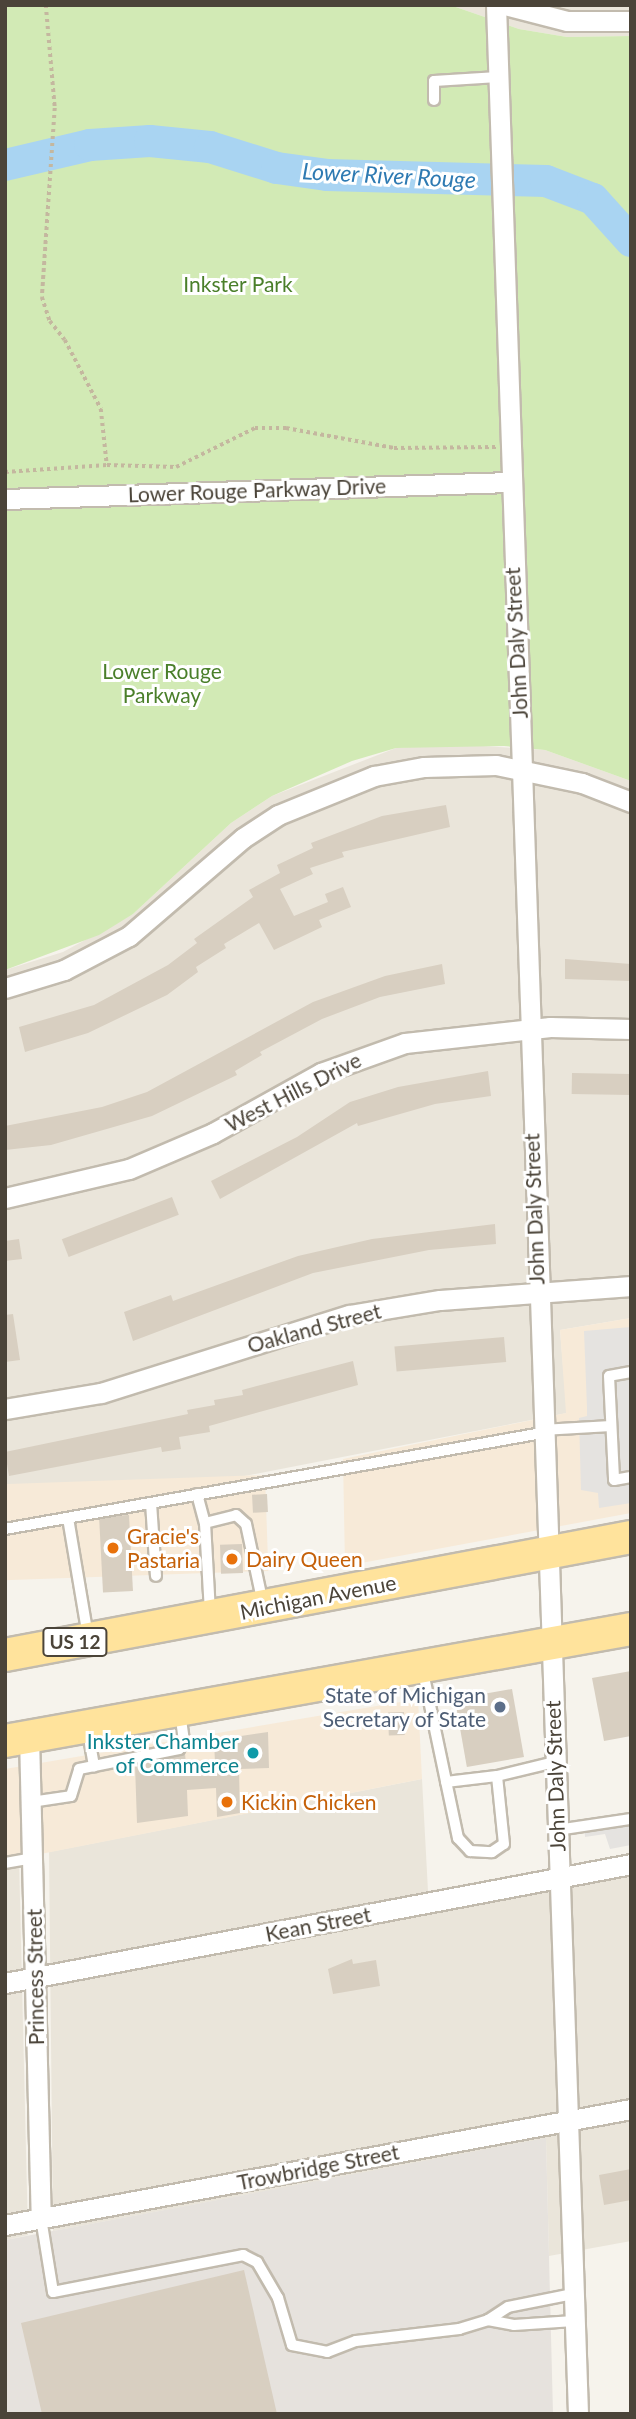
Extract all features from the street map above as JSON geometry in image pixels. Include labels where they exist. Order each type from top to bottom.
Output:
[{"type":"main road","name":"Michigan Avenue","points":[[5,1655],[631,1537]]},
{"type":"main road","points":[[13,1734],[87,1726],[631,1629]]},
{"type":"street","name":"John Daly Street","points":[[496,5],[527,1028],[578,2414]]},
{"type":"street","points":[[505,5],[568,21],[631,21]]},
{"type":"street","name":"Lower Rouge Parkway Drive","points":[[5,499],[509,482]]},
{"type":"street","points":[[5,988],[64,970],[129,936],[243,838],[316,796],[374,776],[424,766],[476,764],[520,769],[582,783],[631,802]]},
{"type":"street","name":"West Hills Drive","points":[[5,1198],[69,1186],[161,1156],[213,1133],[321,1073],[371,1052],[432,1038],[527,1028],[631,1029]]},
{"type":"street","name":"Oakland Street","points":[[5,1409],[101,1393],[349,1315],[440,1300],[631,1286]]},
{"type":"street","name":"Princess Street","points":[[13,1734],[31,1802],[41,2218]]},
{"type":"street","name":"Kean Street","points":[[5,1983],[631,1864]]},
{"type":"street","name":"Trowbridge Street","points":[[5,2225],[631,2109]]},
{"type":"lane","points":[[434,100],[434,81],[498,76]]},
{"type":"lane","points":[[631,1372],[609,1376],[614,1480],[631,1478]]},
{"type":"lane","points":[[5,1529],[542,1432],[611,1426]]},
{"type":"lane","points":[[197,1494],[205,1523],[211,1618]]},
{"type":"lane","points":[[151,1503],[156,1576]]},
{"type":"lane","points":[[205,1523],[236,1515],[246,1524],[264,1608]]},
{"type":"lane","points":[[68,1518],[89,1640]]},
{"type":"lane","points":[[423,1668],[458,1839],[470,1851],[492,1852],[504,1844],[497,1776]]},
{"type":"lane","points":[[31,1802],[71,1796],[76,1790],[74,1776],[79,1769],[179,1749],[184,1741],[180,1710]]},
{"type":"lane","points":[[87,1726],[94,1766]]},
{"type":"lane","points":[[446,1782],[497,1776],[555,1762]]},
{"type":"lane","points":[[557,1830],[631,1819]]},
{"type":"lane","points":[[5,1863],[33,1858]]},
{"type":"lane","points":[[41,2218],[54,2292],[243,2255],[257,2262],[278,2298],[292,2345],[327,2352],[356,2341],[460,2329],[488,2320],[508,2306],[573,2294]]},
{"type":"lane","points":[[488,2320],[514,2325],[574,2321]]},
{"type":"path","points":[[46,5],[55,108],[52,192],[43,258],[45,310],[101,409],[107,428],[107,465]]},
{"type":"path","points":[[5,472],[107,465],[176,467],[255,428],[286,428],[394,448],[508,447]]},
{"type":"shaded area","points":[[450,5],[631,5],[631,36],[567,37],[519,29]]},
{"type":"shaded area","points":[[453,744],[545,750],[631,781],[631,1318],[560,1330],[567,1413],[5,1523],[5,970],[63,952],[133,914],[231,823],[272,796],[396,748]]},
{"type":"shaded area","points":[[631,1318],[631,1513],[345,1566],[343,1459],[566,1413],[560,1330]]},
{"type":"shaded area","points":[[631,1327],[631,1503],[599,1508],[598,1493],[581,1490],[579,1418],[587,1416],[584,1331]]},
{"type":"shaded area","points":[[265,1475],[268,1571],[5,1580],[5,1484]]},
{"type":"shaded area","points":[[418,1699],[422,1779],[5,1861],[5,1769]]},
{"type":"shaded area","points":[[422,1779],[428,1891],[631,1853],[631,2241],[549,2256],[546,2139],[53,2231],[49,1852]]},
{"type":"shaded area","points":[[631,1812],[631,1845],[610,1849],[605,1834],[585,1837],[584,1821]]},
{"type":"shaded area","points":[[19,1858],[28,2235],[5,2240],[5,1861]]},
{"type":"shaded area","points":[[546,2138],[553,2414],[5,2414],[5,2240]]},
{"type":"green space","points":[[5,5],[450,5],[519,29],[567,37],[631,36],[631,781],[545,750],[504,746],[396,748],[352,761],[272,796],[231,823],[133,914],[99,935],[5,970]]},
{"type":"building","points":[[446,805],[450,827],[342,852],[344,857],[310,868],[313,874],[280,889],[294,916],[328,902],[325,894],[343,887],[351,907],[319,920],[322,927],[274,950],[259,923],[224,944],[226,948],[196,967],[198,972],[167,995],[88,1033],[25,1052],[19,1027],[94,1005],[168,965],[197,943],[194,939],[253,897],[249,890],[280,873],[277,865],[313,848],[311,843],[382,816]]},
{"type":"building","points":[[565,959],[631,964],[631,981],[565,979]]},
{"type":"building","points":[[442,964],[445,984],[380,997],[322,1019],[260,1052],[262,1055],[235,1071],[237,1075],[152,1116],[51,1145],[5,1150],[5,1126],[102,1107],[147,1092],[313,1002],[385,976]]},
{"type":"building","points":[[488,1071],[491,1096],[435,1104],[358,1126],[357,1123],[220,1199],[211,1181],[297,1137],[350,1102],[398,1087]]},
{"type":"building","points":[[572,1073],[631,1074],[631,1095],[572,1094]]},
{"type":"building","points":[[172,1197],[179,1215],[69,1257],[62,1239]]},
{"type":"building","points":[[495,1224],[496,1244],[429,1250],[313,1273],[133,1341],[124,1312],[171,1295],[173,1301],[298,1256],[372,1239]]},
{"type":"building","points":[[19,1239],[22,1259],[5,1261],[5,1241]]},
{"type":"building","points":[[13,1314],[20,1360],[5,1362],[5,1315]]},
{"type":"building","points":[[504,1337],[506,1362],[397,1371],[394,1347]]},
{"type":"building","points":[[353,1361],[358,1385],[209,1426],[210,1432],[179,1437],[181,1449],[162,1452],[161,1447],[9,1476],[5,1452],[188,1414],[187,1410],[215,1405],[214,1400],[243,1395],[242,1390]]},
{"type":"building","points":[[267,1494],[268,1512],[253,1513],[252,1495]]},
{"type":"building","points":[[129,1515],[133,1591],[103,1592],[99,1517]]},
{"type":"building","name":"Dairy Queen","points":[[242,1544],[243,1573],[221,1574],[220,1545]]},
{"type":"building","points":[[631,1671],[631,1736],[604,1741],[592,1678]]},
{"type":"building","points":[[512,1689],[524,1757],[467,1767],[455,1699]]},
{"type":"building","points":[[404,1712],[405,1735],[389,1736],[388,1713]]},
{"type":"building","points":[[268,1732],[269,1768],[239,1769],[240,1813],[217,1817],[216,1788],[187,1790],[188,1816],[137,1823],[135,1765],[185,1753],[186,1765],[215,1763],[214,1740]]},
{"type":"building","points":[[352,1959],[353,1964],[376,1960],[380,1986],[333,1994],[328,1969]]},
{"type":"building","points":[[631,2169],[631,2200],[604,2205],[599,2175]]},
{"type":"building","points":[[244,2270],[277,2414],[42,2414],[21,2323]]},
{"type":"waterway","name":"Lower River Rouge","points":[[5,165],[90,145],[150,141],[210,147],[277,168],[327,175],[546,181],[593,199],[631,241]]},
{"type":"place","name":"Gracie's Pastaria","points":[[113,1548]]},
{"type":"place","name":"Dairy Queen","points":[[232,1559]]},
{"type":"place","name":"State of Michigan Secretary of State","points":[[500,1707]]},
{"type":"place","name":"Inkster Chamber of Commerce","points":[[253,1753]]},
{"type":"place","name":"Kickin Chicken","points":[[227,1802]]},
{"type":"park label","name":"Inkster Park","points":[[238,284]]},
{"type":"park label","name":"Lower Rouge Parkway","points":[[162,683]]}]
